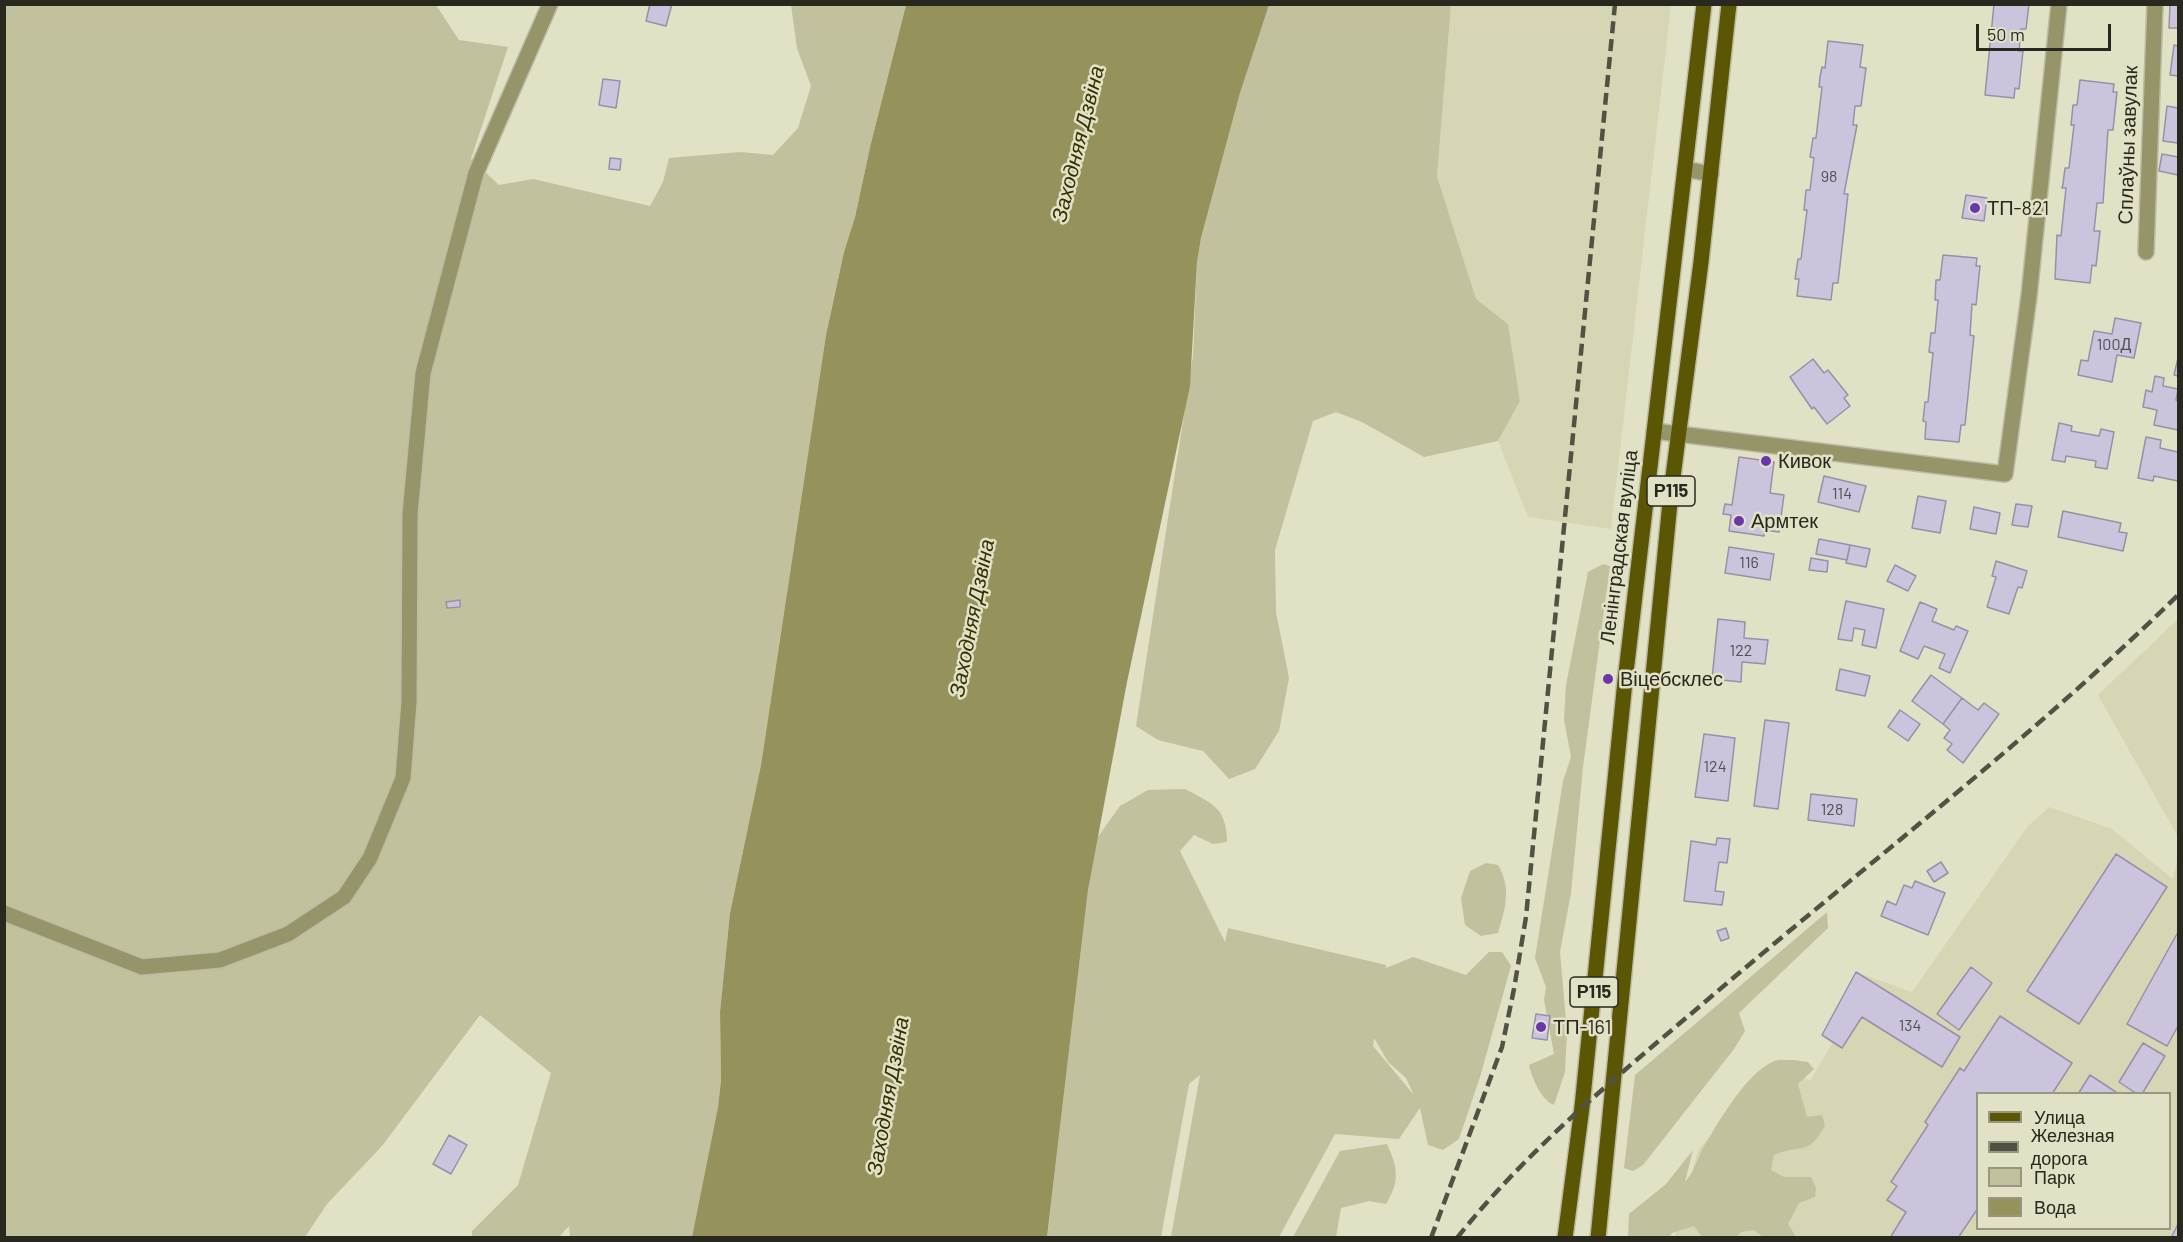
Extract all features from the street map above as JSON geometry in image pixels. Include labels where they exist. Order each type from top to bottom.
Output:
[{"type":"main road","name":"Ленінградская вуліца","points":[[1565,1238],[1583,1095],[1625,681],[1704,4]]},
{"type":"main road","name":"Р115","points":[[1598,1238],[1678,433],[1711,174],[1729,4]]},
{"type":"street","points":[[4,913],[142,968],[220,960],[288,934],[344,897],[370,858],[403,778],[409,702],[410,514],[423,373],[476,173],[550,4]]},
{"type":"street","points":[[1654,430],[2004,474],[2029,296],[2059,4]]},
{"type":"street","name":"Сплаўны завулак","points":[[2146,252],[2155,4]]},
{"type":"street","points":[[1685,169],[1711,174]]},
{"type":"shaded area","points":[[1451,5],[1671,5],[1611,529],[1528,517],[1498,441],[1520,401],[1508,324],[1476,299],[1437,176]]},
{"type":"shaded area","points":[[2178,619],[2178,837],[2098,695]]},
{"type":"shaded area","points":[[2049,807],[2112,829],[2173,879],[2178,856],[2178,1237],[1674,1238],[1698,1150],[1776,1062],[1810,1081],[1833,1042],[1822,1035],[1856,972],[1912,992],[2028,826]]},
{"type":"green space","points":[[5,5],[436,5],[459,40],[508,47],[471,159],[499,185],[533,179],[650,206],[663,182],[669,158],[741,152],[773,155],[798,128],[811,86],[797,48],[791,5],[906,5],[855,217],[844,252],[826,335],[761,765],[730,913],[720,1012],[721,1080],[718,1107],[692,1237],[570,1237],[569,1226],[559,1237],[472,1237],[472,1231],[518,1185],[551,1073],[480,1015],[382,1146],[327,1204],[305,1237],[5,1238]]},
{"type":"green space","points":[[1269,5],[1451,5],[1437,176],[1476,299],[1508,324],[1520,401],[1498,441],[1424,457],[1362,422],[1336,412],[1313,421],[1275,550],[1276,612],[1289,678],[1279,731],[1255,769],[1229,779],[1203,751],[1158,740],[1136,726],[1193,356],[1197,262],[1201,238],[1240,93]]},
{"type":"green space","points":[[1603,564],[1610,566],[1583,767],[1571,893],[1560,952],[1567,1032],[1565,1072],[1554,1105],[1541,1094],[1529,1065],[1554,1054],[1544,1000],[1546,987],[1535,958],[1563,781],[1571,757],[1564,720],[1566,685],[1588,572]]},
{"type":"green space","points":[[1185,789],[1203,798],[1221,814],[1227,842],[1213,844],[1194,835],[1180,851],[1225,942],[1228,928],[1386,965],[1386,968],[1413,957],[1466,975],[1489,952],[1502,952],[1511,966],[1480,1077],[1459,1139],[1443,1150],[1428,1145],[1420,1108],[1399,1139],[1335,1134],[1279,1237],[1171,1237],[1200,1075],[1189,1084],[1161,1237],[1047,1238],[1088,890],[1097,838],[1120,806],[1148,790]],"holes":[[[1374,1038],[1388,1062],[1406,1078],[1414,1095],[1373,1046]]]},
{"type":"green space","points":[[1486,863],[1498,865],[1505,882],[1506,899],[1498,933],[1481,936],[1465,925],[1461,898],[1470,871]]},
{"type":"green space","points":[[1827,912],[1828,928],[1739,1013],[1745,1031],[1734,1049],[1643,1165],[1633,1171],[1624,1168],[1635,1075]]},
{"type":"green space","points":[[1774,1061],[1808,1062],[1814,1069],[1798,1084],[1807,1117],[1822,1115],[1825,1126],[1809,1146],[1774,1155],[1771,1170],[1784,1177],[1811,1177],[1816,1188],[1815,1197],[1799,1203],[1788,1224],[1796,1237],[1763,1237],[1754,1230],[1741,1232],[1736,1237],[1702,1237],[1694,1226],[1672,1233],[1670,1237],[1628,1237],[1629,1214],[1666,1184],[1693,1150],[1685,1182],[1724,1114],[1753,1076]]},
{"type":"green space","points":[[1387,1144],[1396,1174],[1394,1188],[1386,1204],[1369,1201],[1341,1208],[1336,1237],[1293,1237],[1340,1151]]},
{"type":"water","name":"Заходняя Дзвіна","points":[[906,5],[1269,5],[1240,93],[1201,238],[1197,262],[1190,386],[1127,682],[1088,890],[1047,1237],[692,1237],[718,1107],[721,1080],[720,1012],[730,913],[761,765],[826,335],[844,252],[855,217]]},
{"type":"building","points":[[650,4],[672,4],[666,26],[646,21]]},
{"type":"building","points":[[1994,4],[2029,4],[2026,29],[2021,29],[2019,51],[2023,51],[2019,89],[2015,88],[2014,98],[1985,95]]},
{"type":"building","points":[[2170,4],[2178,4],[2178,28],[2169,28]]},
{"type":"building","points":[[1828,41],[1863,45],[1860,67],[1866,68],[1861,106],[1855,106],[1853,125],[1857,125],[1844,194],[1848,194],[1838,283],[1833,283],[1831,300],[1797,296],[1799,279],[1795,279],[1798,259],[1801,259],[1807,210],[1804,210],[1806,190],[1810,190],[1814,158],[1810,157],[1813,138],[1816,138],[1822,87],[1819,87],[1820,77],[1822,67],[1825,68]]},
{"type":"building","points":[[2174,45],[2178,46],[2178,76],[2170,75]]},
{"type":"building","points":[[603,79],[620,81],[616,108],[599,105]]},
{"type":"building","points":[[2080,80],[2114,84],[2113,92],[2117,92],[2113,130],[2108,130],[2103,203],[2097,203],[2094,231],[2100,231],[2096,266],[2092,265],[2090,283],[2055,279],[2057,235],[2061,236],[2066,188],[2062,188],[2065,168],[2069,168],[2074,125],[2071,125],[2073,105],[2077,105]]},
{"type":"building","points":[[2167,106],[2178,108],[2178,143],[2163,141]]},
{"type":"building","points":[[2162,154],[2178,157],[2178,175],[2159,171]]},
{"type":"building","points":[[610,158],[621,159],[620,170],[609,169]]},
{"type":"building","name":"ТП-821","points":[[1966,195],[1987,198],[1984,221],[1962,218]]},
{"type":"building","points":[[1943,255],[1977,258],[1976,266],[1980,266],[1976,305],[1972,304],[1970,335],[1974,336],[1965,425],[1961,425],[1959,442],[1925,439],[1926,422],[1923,421],[1925,402],[1928,402],[1933,353],[1929,352],[1931,333],[1935,333],[1938,300],[1935,300],[1936,280],[1940,280]]},
{"type":"building","points":[[2115,318],[2141,323],[2134,358],[2117,355],[2112,382],[2078,375],[2081,360],[2088,361],[2094,331],[2112,334]]},
{"type":"building","points":[[2178,358],[2178,376],[2174,375]]},
{"type":"building","points":[[1813,359],[1824,373],[1828,370],[1848,395],[1844,398],[1850,406],[1827,424],[1814,407],[1812,409],[1790,377]]},
{"type":"building","points":[[2155,376],[2164,378],[2163,386],[2178,389],[2176,400],[2178,401],[2178,430],[2154,425],[2157,410],[2143,407],[2146,390],[2152,392]]},
{"type":"building","points":[[2059,423],[2072,426],[2071,431],[2099,436],[2101,429],[2114,432],[2107,469],[2095,467],[2096,461],[2066,456],[2065,462],[2052,460]]},
{"type":"building","points":[[2146,437],[2161,440],[2160,448],[2178,452],[2178,481],[2154,476],[2153,481],[2138,478]]},
{"type":"building","points":[[1739,457],[1774,462],[1770,493],[1784,495],[1779,532],[1765,530],[1764,536],[1729,531],[1731,515],[1723,514],[1725,504],[1732,505]]},
{"type":"building","points":[[1824,476],[1866,486],[1859,512],[1818,502]]},
{"type":"building","points":[[1918,496],[1946,501],[1940,533],[1912,528]]},
{"type":"building","points":[[2016,504],[2032,506],[2028,527],[2012,525]]},
{"type":"building","points":[[1974,507],[2000,513],[1996,534],[1970,529]]},
{"type":"building","points":[[2063,511],[2121,523],[2119,532],[2127,533],[2123,551],[2058,537]]},
{"type":"building","points":[[1819,539],[1850,545],[1847,560],[1816,554]]},
{"type":"building","points":[[1850,545],[1870,549],[1866,567],[1846,563]]},
{"type":"building","points":[[1729,547],[1774,554],[1770,580],[1725,573]]},
{"type":"building","points":[[1811,558],[1828,561],[1827,572],[1809,570]]},
{"type":"building","points":[[1996,561],[2027,571],[2022,588],[2018,587],[2009,614],[1987,607],[1996,577],[1992,576]]},
{"type":"building","points":[[1895,565],[1916,576],[1908,591],[1887,581]]},
{"type":"building","points":[[460,600],[460,607],[447,608],[446,602]]},
{"type":"building","points":[[1846,601],[1884,609],[1876,648],[1862,645],[1865,630],[1854,628],[1852,641],[1838,639]]},
{"type":"building","points":[[1920,602],[1937,609],[1932,621],[1954,630],[1956,626],[1968,631],[1950,673],[1939,668],[1945,654],[1924,646],[1918,659],[1900,651]]},
{"type":"building","points":[[1718,619],[1745,622],[1744,638],[1768,640],[1765,664],[1742,662],[1741,682],[1712,679]]},
{"type":"building","points":[[1840,669],[1870,676],[1865,696],[1836,690]]},
{"type":"building","points":[[1931,675],[1962,698],[1943,724],[1912,701]]},
{"type":"building","points":[[1962,698],[1978,710],[1984,703],[1999,714],[1963,763],[1947,750],[1952,744],[1944,738],[1950,730],[1943,724]]},
{"type":"building","points":[[1900,710],[1920,724],[1908,741],[1888,727]]},
{"type":"building","points":[[1765,720],[1789,723],[1778,809],[1754,806]]},
{"type":"building","points":[[1704,734],[1735,738],[1728,801],[1695,797]]},
{"type":"building","points":[[1811,794],[1857,799],[1854,826],[1808,820]]},
{"type":"building","points":[[1717,838],[1730,839],[1727,863],[1719,862],[1715,891],[1724,892],[1722,905],[1684,901],[1691,841],[1716,845]]},
{"type":"building","points":[[2116,854],[2167,887],[2079,1024],[2027,991]]},
{"type":"building","points":[[1941,862],[1948,873],[1934,882],[1927,871]]},
{"type":"building","points":[[1915,881],[1945,893],[1928,935],[1881,916],[1887,901],[1896,905],[1904,885],[1912,888]]},
{"type":"building","points":[[1726,928],[1729,938],[1721,941],[1717,931]]},
{"type":"building","points":[[2178,932],[2178,1026],[2167,1046],[2127,1024]]},
{"type":"building","points":[[1971,967],[1992,983],[1959,1030],[1937,1014]]},
{"type":"building","points":[[1856,972],[1960,1037],[1942,1067],[1862,1017],[1842,1048],[1822,1035]]},
{"type":"building","name":"ТП-161","points":[[1536,1014],[1550,1016],[1547,1040],[1532,1038]]},
{"type":"building","points":[[2000,1016],[2072,1063],[2053,1092],[1976,1092],[1976,1211],[1958,1238],[1890,1238],[1906,1212],[1887,1200],[1897,1186],[1891,1182],[1928,1125],[1925,1122],[1960,1068],[1964,1071]]},
{"type":"building","points":[[2143,1043],[2165,1056],[2143,1092],[2134,1092],[2119,1082]]},
{"type":"building","points":[[2090,1075],[2116,1092],[2079,1092]]},
{"type":"building","points":[[449,1135],[467,1145],[451,1174],[433,1164]]},
{"type":"building","points":[[2178,1224],[2178,1238],[2171,1238]]},
{"type":"railway","points":[[1431,1238],[1502,1047],[1526,917],[1615,4]]},
{"type":"railway","points":[[1457,1238],[1512,1175],[1572,1116],[1759,956],[2003,754],[2178,595]]},
{"type":"place","name":"ТП-821","points":[[1975,208]]},
{"type":"place","name":"Кивок","points":[[1766,461]]},
{"type":"place","name":"Армтек","points":[[1739,521]]},
{"type":"place","name":"Віцебсклес","points":[[1608,679]]},
{"type":"place","name":"ТП-161","points":[[1541,1027]]}]
